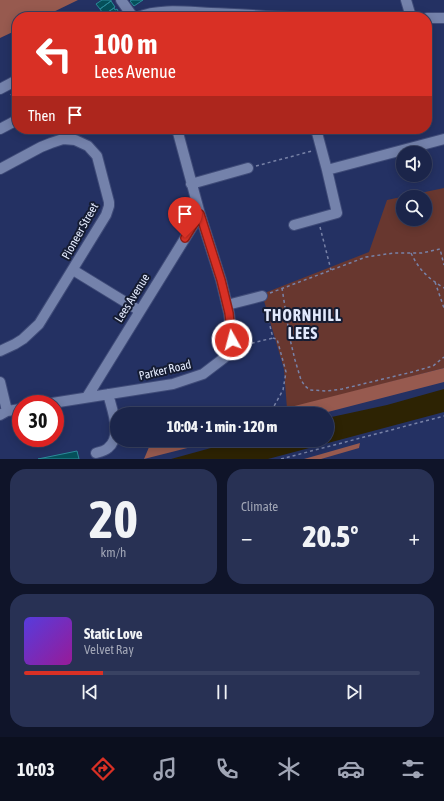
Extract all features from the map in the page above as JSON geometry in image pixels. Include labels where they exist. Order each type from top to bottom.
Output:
[{"type":"street","points":[[121,0],[129,12]]},
{"type":"street","points":[[406,0],[410,12]]},
{"type":"street","points":[[158,12],[181,12]]},
{"type":"street","points":[[432,18],[444,18]]},
{"type":"street","points":[[3,87],[12,82]]},
{"type":"street","points":[[0,129],[12,123]]},
{"type":"street","name":"Parker Road","points":[[64,401],[172,384],[203,374],[224,358],[232,340],[227,305],[221,280],[191,184],[178,134]]},
{"type":"street","points":[[294,225],[337,213],[317,134]]},
{"type":"street","name":"Pioneer Street","points":[[0,169],[57,140],[69,139],[88,146],[97,156],[110,202],[106,215],[39,324],[23,339],[0,351]]},
{"type":"street","points":[[327,170],[444,139]]},
{"type":"street","points":[[191,184],[248,168]]},
{"type":"street","name":"Lees Avenue","points":[[87,397],[200,214]]},
{"type":"street","points":[[73,270],[140,311]]},
{"type":"street","points":[[227,305],[262,296]]},
{"type":"street","points":[[0,382],[4,413]]},
{"type":"street","points":[[96,453],[108,448],[115,438],[116,429],[108,394]]},
{"type":"path","points":[[3,87],[12,99]]},
{"type":"path","points":[[248,168],[321,148]]},
{"type":"path","points":[[318,218],[331,270]]},
{"type":"path","points":[[275,407],[284,390],[286,372],[277,339],[273,338],[262,296],[366,257],[394,253],[422,253],[440,248],[444,265]]},
{"type":"path","points":[[411,253],[416,264],[424,273],[444,288]]},
{"type":"path","points":[[435,282],[444,308]]},
{"type":"path","points":[[282,288],[295,360],[301,380],[310,390],[327,391],[342,389],[397,376],[433,366],[444,357]]},
{"type":"path","points":[[240,346],[273,338]]},
{"type":"path","points":[[281,459],[444,416]]},
{"type":"shaded area","points":[[0,0],[78,0],[53,12],[12,12],[12,32],[0,38]]},
{"type":"shaded area","points":[[444,188],[444,368],[295,407],[287,407],[284,369],[262,294],[369,252],[387,200],[396,198],[396,226],[432,226],[432,191]]},
{"type":"shaded area","points":[[444,368],[444,382],[334,410],[334,407],[291,407]]},
{"type":"shaded area","points":[[444,389],[444,412],[334,441],[334,416],[387,405]]},
{"type":"shaded area","points":[[360,443],[359,448],[321,459],[304,459]]},
{"type":"shaded area","points":[[149,447],[191,447],[144,459]]},
{"type":"shaded area","points":[[215,447],[313,447],[268,459],[171,459]]},
{"type":"building","points":[[102,0],[111,1],[100,9],[96,4]]},
{"type":"building","points":[[143,0],[134,6],[130,1]]},
{"type":"building","points":[[111,1],[115,7],[108,12],[102,12],[100,9]]},
{"type":"building","points":[[114,8],[115,10],[117,9],[118,12],[108,12]]},
{"type":"building","points":[[77,451],[79,459],[38,459]]},
{"type":"district","name":"THORNHILL LEES","points":[[303,324]]},
{"type":"route","points":[[185,238],[200,214],[221,280],[229,313],[232,340]]}]
